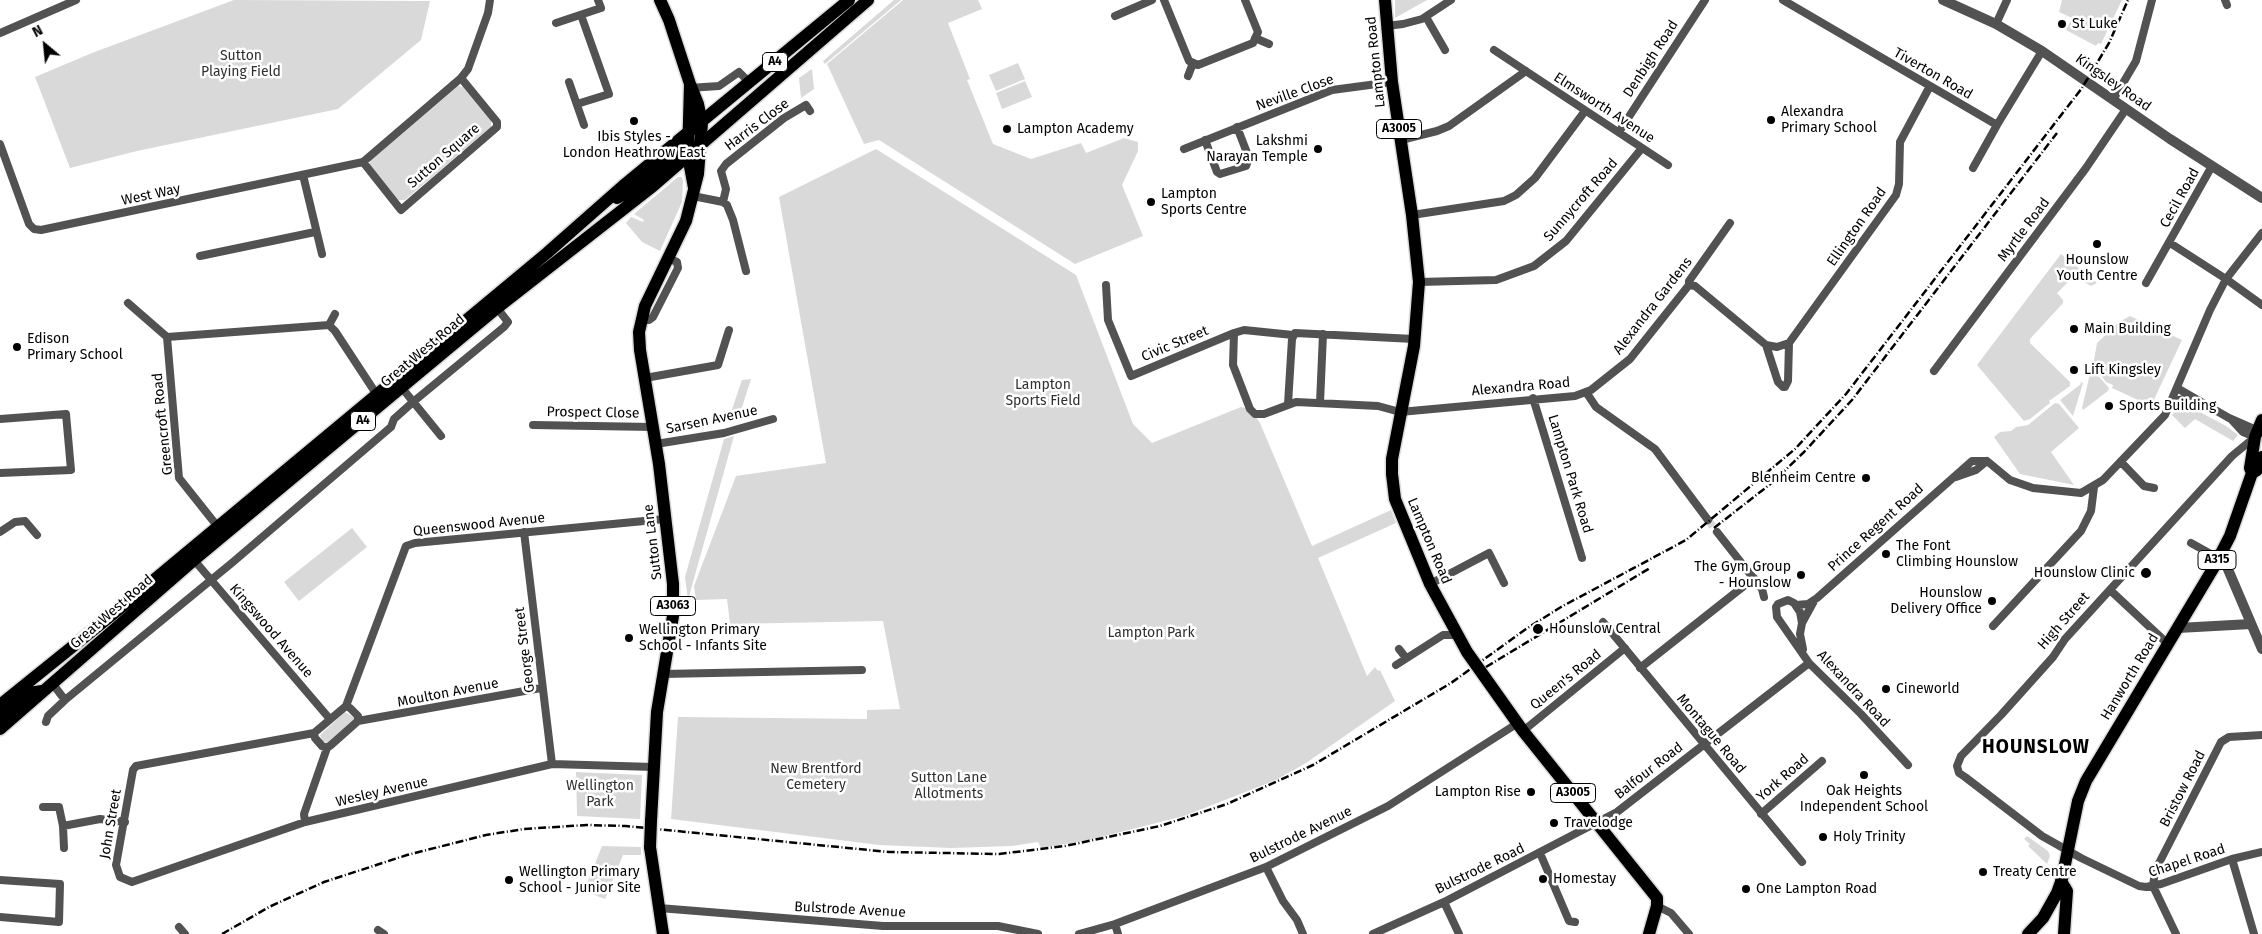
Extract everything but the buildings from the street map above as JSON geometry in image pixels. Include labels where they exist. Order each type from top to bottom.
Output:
[{"type":"main road","name":"A3063","points":[[660,0],[690,87],[698,104],[702,123]]},
{"type":"main road","name":"Great West Road","points":[[0,705],[218,527],[605,203],[616,191],[702,123],[849,0]]},
{"type":"main road","name":"Great West Road","points":[[0,729],[194,560],[497,308],[692,150],[868,0]]},
{"type":"main road","name":"Lampton Road","points":[[1385,0],[1392,82],[1412,214],[1418,282],[1414,340],[1392,459],[1393,488],[1400,514],[1430,584],[1457,635],[1486,680],[1520,727],[1656,898],[1657,906]]},
{"type":"main road","name":"A3063","points":[[689,133],[690,87]]},
{"type":"main road","name":"Sutton Lane","points":[[692,150],[702,123]]},
{"type":"main road","name":"Sutton Lane","points":[[664,934],[650,847],[657,712],[673,616],[673,584],[656,444],[640,350],[640,320],[686,221],[693,192],[692,150],[689,133]]},
{"type":"main road","name":"A4","points":[[605,203],[633,190],[680,151],[692,150]]},
{"type":"main road","name":"Hanworth Road","points":[[2064,934],[2067,891],[2062,881],[2078,801],[2086,782],[2178,628],[2230,536],[2252,473],[2250,468],[2260,429]]},
{"type":"main road","name":"Hanworth Road","points":[[2252,473],[2257,470],[2262,457]]},
{"type":"main road","name":"A4","points":[[0,717],[29,693],[47,687]]},
{"type":"main road","name":"A315","points":[[2028,934],[2043,918],[2062,881]]},
{"type":"main road","points":[[1649,934],[1657,906]]},
{"type":"main road","points":[[2038,934],[2043,918]]},
{"type":"street","points":[[0,33],[76,0]]},
{"type":"street","points":[[363,162],[461,78],[468,69],[488,13],[490,0]]},
{"type":"street","points":[[556,23],[601,8],[598,0]]},
{"type":"street","points":[[1115,16],[1152,0]]},
{"type":"street","points":[[1164,0],[1189,61],[1198,65],[1253,43],[1258,32],[1245,0]]},
{"type":"street","points":[[1386,26],[1403,24],[1426,17],[1450,0]]},
{"type":"street","name":"Denbigh Road","points":[[1618,132],[1705,0]]},
{"type":"street","name":"Tiverton Road","points":[[1783,0],[1997,125]]},
{"type":"street","name":"Kingsley Road","points":[[1943,0],[1996,24],[2042,51],[2126,109],[2262,198]]},
{"type":"street","points":[[1996,24],[2007,0]]},
{"type":"street","points":[[2113,100],[2136,61],[2152,0]]},
{"type":"street","points":[[577,104],[609,94],[581,14]]},
{"type":"street","points":[[1426,17],[1445,50]]},
{"type":"street","points":[[1256,38],[1268,44]]},
{"type":"street","name":"Elmsworth Avenue","points":[[1494,50],[1668,166]]},
{"type":"street","points":[[1973,168],[2042,51]]},
{"type":"street","points":[[1188,76],[1193,63]]},
{"type":"street","points":[[690,87],[719,86],[739,72],[750,83]]},
{"type":"street","points":[[1401,140],[1449,126],[1526,72]]},
{"type":"street","name":"Sutton Square","points":[[363,162],[401,210],[497,127],[497,122],[461,78]]},
{"type":"street","points":[[569,82],[584,124]]},
{"type":"street","name":"Neville Close","points":[[1184,148],[1332,90],[1392,82]]},
{"type":"street","name":"Ellington Road","points":[[1789,343],[1896,195],[1899,184],[1898,152],[1900,142],[1930,86]]},
{"type":"street","name":"Harris Close","points":[[723,202],[726,189],[721,171],[726,164],[784,118],[806,104],[810,111]]},
{"type":"street","name":"Myrtle Road","points":[[1937,368],[2086,168],[2126,109]]},
{"type":"street","points":[[1412,214],[1504,201],[1516,195],[1535,178],[1585,111]]},
{"type":"street","points":[[1204,140],[1217,172],[1220,174],[1246,166],[1249,158],[1237,128]]},
{"type":"street","name":"West Way","points":[[0,144],[29,224],[34,229],[41,230],[363,162]]},
{"type":"street","name":"Sunnycroft Road","points":[[1418,282],[1496,280],[1534,266],[1566,241],[1642,148]]},
{"type":"street","name":"Cecil Road","points":[[2146,283],[2212,166]]},
{"type":"street","points":[[303,175],[315,232],[320,241],[322,254]]},
{"type":"street","points":[[693,192],[723,202],[730,210],[746,271]]},
{"type":"street","name":"Alexandra Gardens","points":[[1586,392],[1630,359],[1689,285],[1730,223]]},
{"type":"street","points":[[200,256],[315,232]]},
{"type":"street","points":[[1993,626],[2081,531],[2091,511],[2094,487],[2160,422],[2172,401],[2193,345],[2226,279],[2262,232]]},
{"type":"street","name":"Cecil Road","points":[[2170,243],[2262,305]]},
{"type":"street","name":"Civic Street","points":[[1106,285],[1108,320],[1131,376],[1244,330],[1293,335],[1298,332],[1414,340]]},
{"type":"street","points":[[1689,285],[1695,286],[1766,345],[1777,347],[1789,343],[1788,381],[1785,387],[1778,382],[1766,345]]},
{"type":"street","points":[[128,303],[167,337],[329,325],[335,331],[376,395]]},
{"type":"street","points":[[46,722],[48,716],[64,700],[391,427],[394,419],[413,402],[504,327],[508,322],[497,308]]},
{"type":"street","points":[[329,325],[334,314]]},
{"type":"street","points":[[644,378],[718,365],[729,330]]},
{"type":"street","points":[[1234,333],[1233,365],[1250,409],[1255,414],[1264,414],[1296,402],[1378,406],[1400,412]]},
{"type":"street","points":[[1320,403],[1323,334]]},
{"type":"street","points":[[1288,404],[1293,335]]},
{"type":"street","name":"Greencroft Road","points":[[167,337],[178,478],[218,527]]},
{"type":"street","points":[[402,388],[440,436]]},
{"type":"street","points":[[2177,388],[2230,418],[2260,429]]},
{"type":"street","name":"Alexandra Road","points":[[1400,412],[1533,398],[1575,396],[1586,392],[1596,407],[1655,449],[1708,520]]},
{"type":"street","name":"Lampton Park Road","points":[[1533,398],[1582,558]]},
{"type":"street","points":[[2172,401],[2192,398]]},
{"type":"street","points":[[0,419],[66,414],[71,470],[0,473]]},
{"type":"street","name":"Sarsen Avenue","points":[[656,444],[724,433],[773,419]]},
{"type":"street","name":"Prospect Close","points":[[533,424],[653,427]]},
{"type":"street","name":"High Street","points":[[2067,852],[2026,824],[1959,772],[1958,759],[2001,716],[2110,590],[2232,456],[2260,429]]},
{"type":"street","name":"Prince Regent Road","points":[[1796,605],[1808,604],[1817,598],[1972,461],[1987,461],[2003,476],[2026,487],[2081,493],[2094,487]]},
{"type":"street","points":[[2121,462],[2144,486],[2154,488]]},
{"type":"street","name":"Queenswood Avenue","points":[[346,706],[406,546],[415,543],[665,519]]},
{"type":"street","points":[[0,532],[15,522],[25,521],[37,535]]},
{"type":"street","name":"George Street","points":[[524,532],[541,688],[552,764]]},
{"type":"street","points":[[1717,532],[1762,589],[1764,597]]},
{"type":"street","points":[[2192,543],[2218,558],[2226,567],[2256,628],[2262,649]]},
{"type":"street","points":[[1430,584],[1489,553],[1504,583]]},
{"type":"street","name":"Kingswood Avenue","points":[[194,560],[329,718]]},
{"type":"street","points":[[1640,668],[1754,578]]},
{"type":"street","points":[[2110,590],[2168,644]]},
{"type":"street","name":"Prince Regent Road","points":[[1802,623],[1817,598]]},
{"type":"street","points":[[1802,623],[1794,629],[1784,626],[1777,617],[1776,607],[1784,601],[1796,605],[1801,616],[1802,623],[1800,634],[1804,653]]},
{"type":"street","name":"Montague Road","points":[[1603,622],[1703,745],[1802,862]]},
{"type":"street","name":"Alexandra Road","points":[[1784,626],[1809,663],[1862,714],[1908,765]]},
{"type":"street","points":[[2178,628],[2256,628]]},
{"type":"street","points":[[1396,665],[1443,635],[1457,635]]},
{"type":"street","name":"Queen's Road","points":[[1520,727],[1624,648]]},
{"type":"street","points":[[1399,649],[1406,658]]},
{"type":"street","name":"Balfour Road","points":[[1597,824],[1617,812],[1809,663]]},
{"type":"street","points":[[663,674],[862,670]]},
{"type":"street","points":[[47,687],[64,700]]},
{"type":"street","name":"Moulton Avenue","points":[[358,721],[378,719],[541,688]]},
{"type":"street","points":[[306,822],[304,814],[327,748],[358,721],[358,716],[350,708],[346,706],[329,718],[314,733],[315,738],[322,746],[327,748]]},
{"type":"street","name":"Bulstrode Avenue","points":[[1079,934],[1115,924],[1266,867],[1388,806],[1520,727]]},
{"type":"street","name":"John Street","points":[[123,880],[118,874],[116,865],[133,770],[140,765],[314,733]]},
{"type":"street","name":"Bristow Road","points":[[2154,886],[2155,871],[2221,742],[2229,737],[2262,735]]},
{"type":"street","name":"York Road","points":[[1762,814],[1822,761]]},
{"type":"street","name":"Wesley Avenue","points":[[123,880],[128,882],[137,881],[306,822],[552,764],[654,767]]},
{"type":"street","points":[[43,807],[59,807],[63,826],[64,848]]},
{"type":"street","points":[[63,826],[100,819],[125,822]]},
{"type":"street","name":"Bulstrode Road","points":[[1373,934],[1444,902],[1597,824]]},
{"type":"street","name":"Chapel Road","points":[[2067,852],[2139,886],[2154,886],[2232,859],[2262,852]]},
{"type":"street","points":[[1540,853],[1569,921],[1575,922]]},
{"type":"street","points":[[2232,859],[2254,934]]},
{"type":"street","points":[[1266,867],[1283,901],[1297,920],[1303,934]]},
{"type":"street","points":[[0,880],[60,884],[59,922],[0,917]]},
{"type":"street","points":[[2154,886],[2176,934]]},
{"type":"street","points":[[1444,902],[1459,934]]},
{"type":"street","points":[[1657,906],[1671,913],[1688,934]]},
{"type":"street","name":"Bulstrode Avenue","points":[[659,908],[884,926],[998,926],[1018,932],[1038,934]]},
{"type":"street","points":[[1115,924],[1118,934]]},
{"type":"street","points":[[179,927],[186,934]]},
{"type":"green space","name":"Sutton Playing Field","points":[[234,0],[430,1],[421,40],[338,109],[137,151],[70,168],[35,77],[92,53]]},
{"type":"green space","points":[[894,0],[901,0],[825,64],[823,61]]},
{"type":"green space","points":[[903,0],[978,0],[982,9],[948,23],[970,79],[967,80],[993,144],[1031,159],[1081,143],[1086,153],[1124,138],[1138,142],[1138,151],[1122,185],[1143,236],[1075,264],[879,140],[864,144],[827,64]]},
{"type":"green space","points":[[1395,0],[1427,0],[1395,18]]},
{"type":"green space","points":[[2062,0],[2122,0],[2101,44],[2098,43],[2096,46],[2066,30],[2072,18],[2059,12]]},
{"type":"green space","points":[[1018,63],[1025,79],[996,91],[989,75]]},
{"type":"green space","points":[[812,69],[814,89],[801,98],[799,78]]},
{"type":"green space","points":[[1025,81],[1032,97],[1002,109],[996,93]]},
{"type":"green space","points":[[458,86],[464,87],[491,120],[491,127],[405,200],[398,200],[370,167],[370,161]]},
{"type":"green space","name":"Lampton Park","points":[[876,149],[1076,275],[1133,424],[1152,443],[1241,407],[1250,409],[1260,423],[1312,546],[1391,510],[1396,523],[1318,558],[1367,676],[1375,667],[1378,671],[1380,670],[1395,701],[1306,763],[1276,780],[1184,816],[1089,840],[1041,848],[1038,842],[1012,846],[951,848],[879,845],[671,819],[678,717],[867,719],[867,710],[900,709],[883,621],[730,624],[727,599],[696,600],[694,586],[736,476],[826,463],[779,197]]},
{"type":"green space","points":[[678,177],[682,177],[683,181],[682,202],[660,251],[642,242],[626,223],[631,217],[643,222],[644,220],[634,214]]},
{"type":"green space","points":[[2061,254],[2097,283],[2091,286],[2077,278],[2068,282],[2057,293],[2063,300],[2063,303],[2030,339],[2030,343],[2070,382],[2070,386],[2049,401],[2050,403],[2030,419],[2024,421],[1977,365]]},
{"type":"green space","points":[[2130,316],[2182,340],[2151,406],[2112,388],[2113,385],[2106,382],[2093,366],[2097,343],[2119,322]]},
{"type":"green space","points":[[2095,372],[2109,388],[2108,391],[2083,410],[2090,374]]},
{"type":"green space","points":[[751,379],[738,420],[728,421],[742,380]]},
{"type":"green space","points":[[2080,382],[2083,383],[2073,416],[2060,400],[2081,384]]},
{"type":"green space","points":[[2055,403],[2059,404],[2079,428],[2051,452],[2074,485],[2020,474],[1994,437],[2000,432],[2011,431],[2016,427],[2028,425]]},
{"type":"green space","points":[[2187,405],[2226,426],[2238,435],[2233,441],[2195,419],[2185,428],[2172,415],[2177,409]]},
{"type":"green space","points":[[734,436],[688,600],[685,577],[724,439]]},
{"type":"green space","points":[[352,528],[367,547],[299,601],[284,582]]},
{"type":"green space","points":[[345,712],[355,718],[351,725],[329,743],[323,742],[320,735]]},
{"type":"green space","name":"Wellington Park","points":[[576,772],[642,775],[640,819],[577,816]]},
{"type":"green space","points":[[2027,836],[2048,851],[2050,856],[2047,864],[2028,846],[2030,844],[2024,839]]},
{"type":"green space","points":[[602,846],[641,847],[641,855],[623,855],[605,899],[584,891]]},
{"type":"tunnel","points":[[1708,520],[1717,532]]},
{"type":"railway","points":[[222,934],[269,907],[324,882],[407,855],[486,835],[524,829],[587,825],[626,826],[889,852],[999,854],[1065,846],[1160,826],[1227,804],[1313,765],[1451,683],[1526,629],[1561,607],[1686,540],[1795,449],[1846,394],[2082,88],[2109,43],[2128,0]]},
{"type":"railway","points":[[1714,528],[1773,482],[1804,452],[1852,400],[2057,133]]},
{"type":"railway","points":[[1486,667],[1650,568]]},
{"type":"place","name":"St Luke","points":[[2062,24]]},
{"type":"place","name":"Alexandra Primary School","points":[[1771,120]]},
{"type":"place","name":"Ibis Styles - London Heathrow East","points":[[634,121]]},
{"type":"place","name":"Lampton Academy","points":[[1007,129]]},
{"type":"place","name":"Lakshmi Narayan Temple","points":[[1318,149]]},
{"type":"place","name":"Lampton Sports Centre","points":[[1151,202]]},
{"type":"place","name":"Hounslow Youth Centre","points":[[2097,244]]},
{"type":"place","name":"Main Building","points":[[2074,329]]},
{"type":"place","name":"Edison Primary School","points":[[17,347]]},
{"type":"place","name":"Lift Kingsley","points":[[2074,370]]},
{"type":"place","name":"Sports Building","points":[[2109,406]]},
{"type":"place","name":"Blenheim Centre","points":[[1866,478]]},
{"type":"place","name":"The Font Climbing Hounslow","points":[[1886,554]]},
{"type":"place","name":"Hounslow Clinic","points":[[2146,573]]},
{"type":"place","name":"The Gym Group - Hounslow","points":[[1801,575]]},
{"type":"place","name":"Hounslow Delivery Office","points":[[1992,601]]},
{"type":"place","name":"Hounslow Central","points":[[1538,629]]},
{"type":"place","name":"Wellington Primary School - Infants Site","points":[[629,638]]},
{"type":"place","name":"Cineworld","points":[[1886,689]]},
{"type":"place","name":"Oak Heights Independent School","points":[[1864,775]]},
{"type":"place","name":"Lampton Rise","points":[[1531,792]]},
{"type":"place","name":"Travelodge","points":[[1554,823]]},
{"type":"place","name":"Holy Trinity","points":[[1823,837]]},
{"type":"place","name":"Treaty Centre","points":[[1983,872]]},
{"type":"place","name":"Homestay","points":[[1543,879]]},
{"type":"place","name":"Wellington Primary School - Junior Site","points":[[509,880]]},
{"type":"place","name":"One Lampton Road","points":[[1746,889]]},
{"type":"district","name":"HOUNSLOW","points":[[2036,748]]},
{"type":"park label","name":"Lampton Sports Field","points":[[1043,394]]},
{"type":"park label","name":"New Brentford Cemetery","points":[[816,778]]},
{"type":"park label","name":"Sutton Lane Allotments","points":[[949,786]]}]
